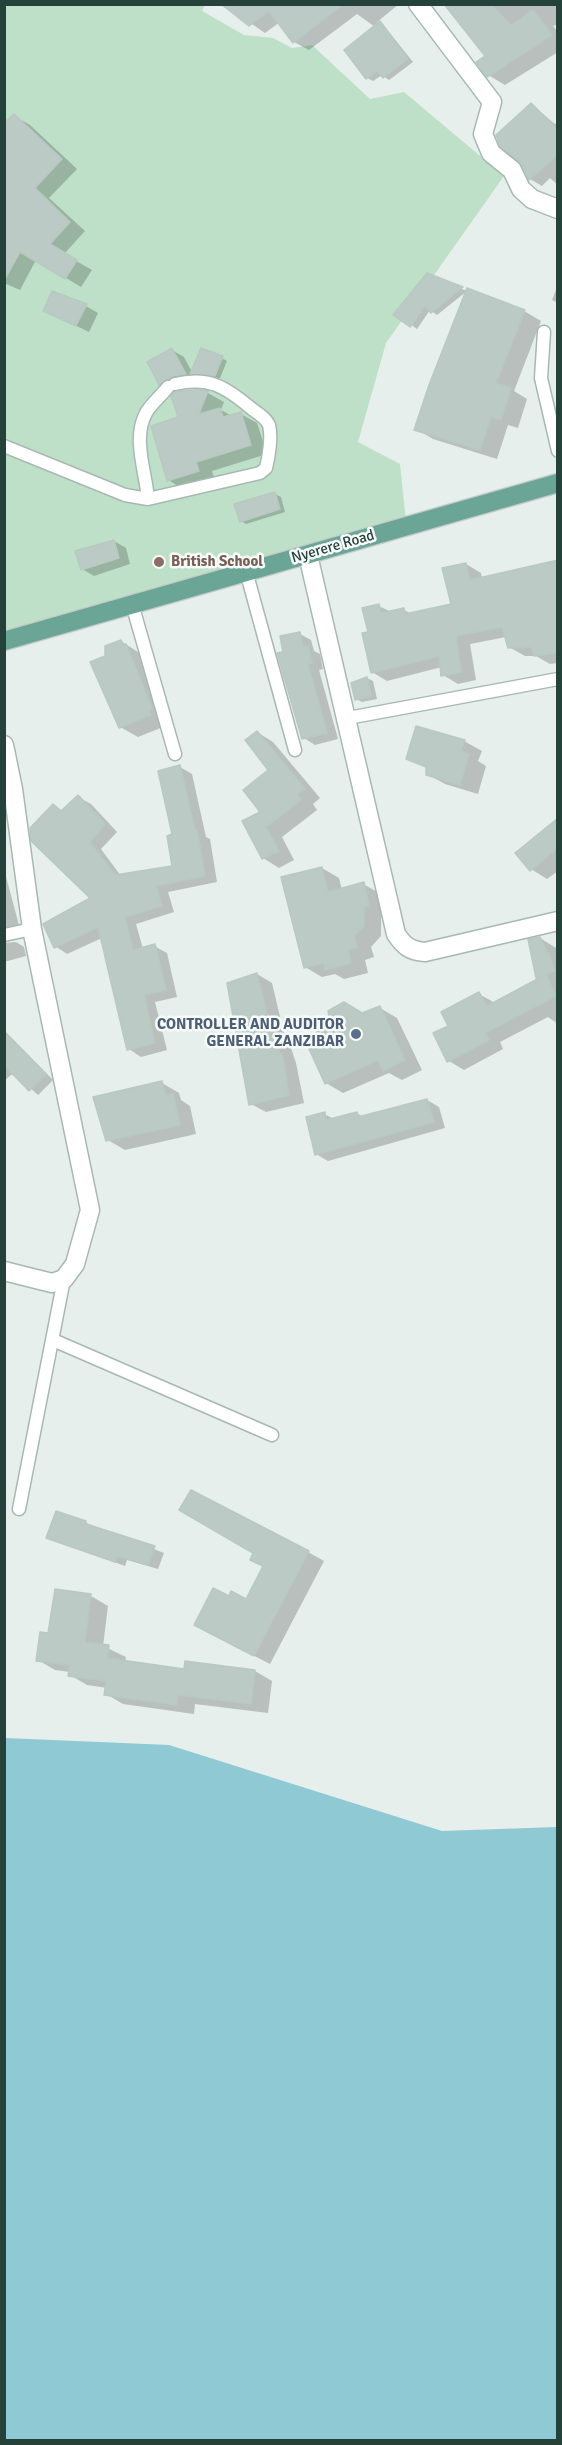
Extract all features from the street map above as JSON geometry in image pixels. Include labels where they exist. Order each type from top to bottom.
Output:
[{"type":"main road","name":"Nyerere Road","points":[[4,641],[558,483]]},
{"type":"street","points":[[418,4],[492,102],[483,134],[491,153],[512,170],[521,189],[532,199],[558,208]]},
{"type":"street","points":[[308,555],[348,718],[396,934],[403,945],[414,951],[425,952],[558,921]]},
{"type":"street","points":[[4,745],[13,789],[32,929],[90,1210],[75,1264],[64,1279],[52,1283],[4,1271]]},
{"type":"lane","points":[[544,332],[541,378],[558,451]]},
{"type":"lane","points":[[4,446],[125,495],[148,499],[260,473],[266,468],[269,427],[266,420],[233,393],[211,383],[196,380],[171,386],[146,413],[141,429],[141,449],[148,499]]},
{"type":"lane","points":[[246,571],[295,750]]},
{"type":"lane","points":[[132,604],[175,754]]},
{"type":"lane","points":[[348,718],[558,679]]},
{"type":"lane","points":[[4,934],[32,929]]},
{"type":"lane","points":[[19,1509],[64,1279]]},
{"type":"lane","points":[[53,1340],[272,1435]]},
{"type":"green space","points":[[5,5],[205,5],[202,11],[244,35],[273,38],[292,48],[312,45],[370,99],[404,92],[504,176],[386,343],[358,442],[400,464],[406,521],[5,635]]},
{"type":"water","points":[[5,1738],[169,1745],[442,1831],[557,1827],[557,2440],[5,2440]]},
{"type":"building","points":[[221,4],[344,4],[293,43],[269,11],[249,26]]},
{"type":"building","points":[[444,4],[491,4],[511,25],[533,10],[552,35],[487,77],[476,62],[485,56]]},
{"type":"building","points":[[380,21],[408,59],[383,78],[377,71],[366,79],[344,50]]},
{"type":"building","points":[[531,103],[558,130],[558,155],[529,180],[522,165],[500,146],[496,135]]},
{"type":"building","points":[[14,114],[62,159],[35,188],[70,222],[50,244],[77,260],[65,279],[20,252],[4,281],[4,123]]},
{"type":"building","points":[[427,273],[463,287],[431,313],[425,306],[410,327],[393,315]]},
{"type":"building","points":[[467,288],[525,310],[496,383],[511,388],[501,420],[491,417],[480,450],[414,430]]},
{"type":"building","points":[[52,291],[87,304],[76,326],[43,311]]},
{"type":"building","points":[[172,348],[186,374],[173,376],[159,385],[147,362]]},
{"type":"building","points":[[201,348],[223,356],[215,376],[190,374]]},
{"type":"building","points":[[208,391],[199,414],[220,408],[223,417],[241,412],[251,445],[196,462],[199,471],[167,481],[151,426],[178,417],[171,396],[174,392]]},
{"type":"building","points":[[275,492],[280,509],[240,522],[234,504]]},
{"type":"building","points":[[114,540],[119,558],[81,570],[75,551]]},
{"type":"building","points":[[558,560],[558,653],[534,656],[532,647],[508,648],[502,627],[456,636],[461,672],[441,676],[439,656],[371,673],[362,633],[368,632],[362,608],[379,604],[381,613],[404,608],[405,614],[451,604],[442,568],[466,563],[470,580]]},
{"type":"building","points":[[300,632],[303,647],[308,646],[312,663],[308,664],[327,733],[302,739],[277,653],[283,652],[280,636]]},
{"type":"building","points":[[121,640],[123,645],[126,644],[152,708],[149,710],[151,715],[119,728],[90,662],[105,656],[105,646]]},
{"type":"building","points":[[367,677],[372,696],[355,700],[351,683]]},
{"type":"building","points":[[416,726],[465,740],[461,751],[469,754],[460,785],[426,775],[426,767],[406,759]]},
{"type":"building","points":[[257,731],[305,789],[297,794],[301,800],[266,827],[279,851],[262,859],[242,821],[260,812],[243,790],[268,770],[245,740]]},
{"type":"building","points":[[180,765],[195,830],[197,830],[205,876],[156,886],[162,906],[125,917],[133,950],[155,944],[166,990],[144,995],[155,1043],[127,1050],[98,927],[54,948],[43,924],[90,898],[31,841],[30,828],[53,804],[61,811],[78,795],[105,824],[90,842],[115,875],[172,866],[167,836],[172,834],[158,771]]},
{"type":"building","points":[[558,818],[558,848],[530,871],[515,853]]},
{"type":"building","points":[[322,867],[328,892],[364,882],[369,906],[364,907],[364,926],[354,936],[357,947],[348,950],[351,963],[325,970],[324,963],[304,968],[281,877]]},
{"type":"building","points":[[540,937],[555,971],[546,974],[556,996],[485,1033],[489,1040],[447,1062],[433,1033],[448,1026],[441,1012],[479,992],[487,1006],[545,975],[536,978],[528,939]]},
{"type":"building","points":[[257,973],[273,1039],[276,1038],[280,1054],[282,1053],[289,1095],[249,1105],[227,983]]},
{"type":"building","points":[[344,1002],[362,1013],[380,1006],[405,1060],[383,1071],[378,1060],[325,1084],[305,1040],[317,1033],[316,1029],[330,1022],[328,1011]]},
{"type":"building","points":[[4,1032],[46,1074],[29,1091],[4,1065]]},
{"type":"building","points":[[162,1081],[166,1096],[173,1094],[180,1125],[106,1141],[93,1097]]},
{"type":"building","points":[[427,1099],[434,1122],[315,1155],[306,1117],[325,1112],[326,1120],[357,1112],[358,1117]]},
{"type":"building","points":[[191,1490],[309,1551],[254,1656],[194,1625],[213,1588],[229,1596],[231,1591],[246,1599],[263,1566],[250,1560],[253,1553],[179,1510]]},
{"type":"building","points":[[56,1511],[86,1521],[86,1524],[155,1546],[148,1565],[117,1556],[115,1562],[46,1538]]},
{"type":"building","points":[[55,1589],[91,1594],[85,1642],[109,1645],[107,1658],[184,1669],[185,1661],[255,1670],[251,1704],[178,1695],[177,1705],[104,1695],[106,1681],[68,1676],[70,1665],[36,1661],[40,1632],[48,1633]]},
{"type":"place","name":"British School","points":[[159,562]]},
{"type":"place","name":"CONTROLLER AND AUDITOR GENERAL ZANZIBAR","points":[[356,1034]]}]
